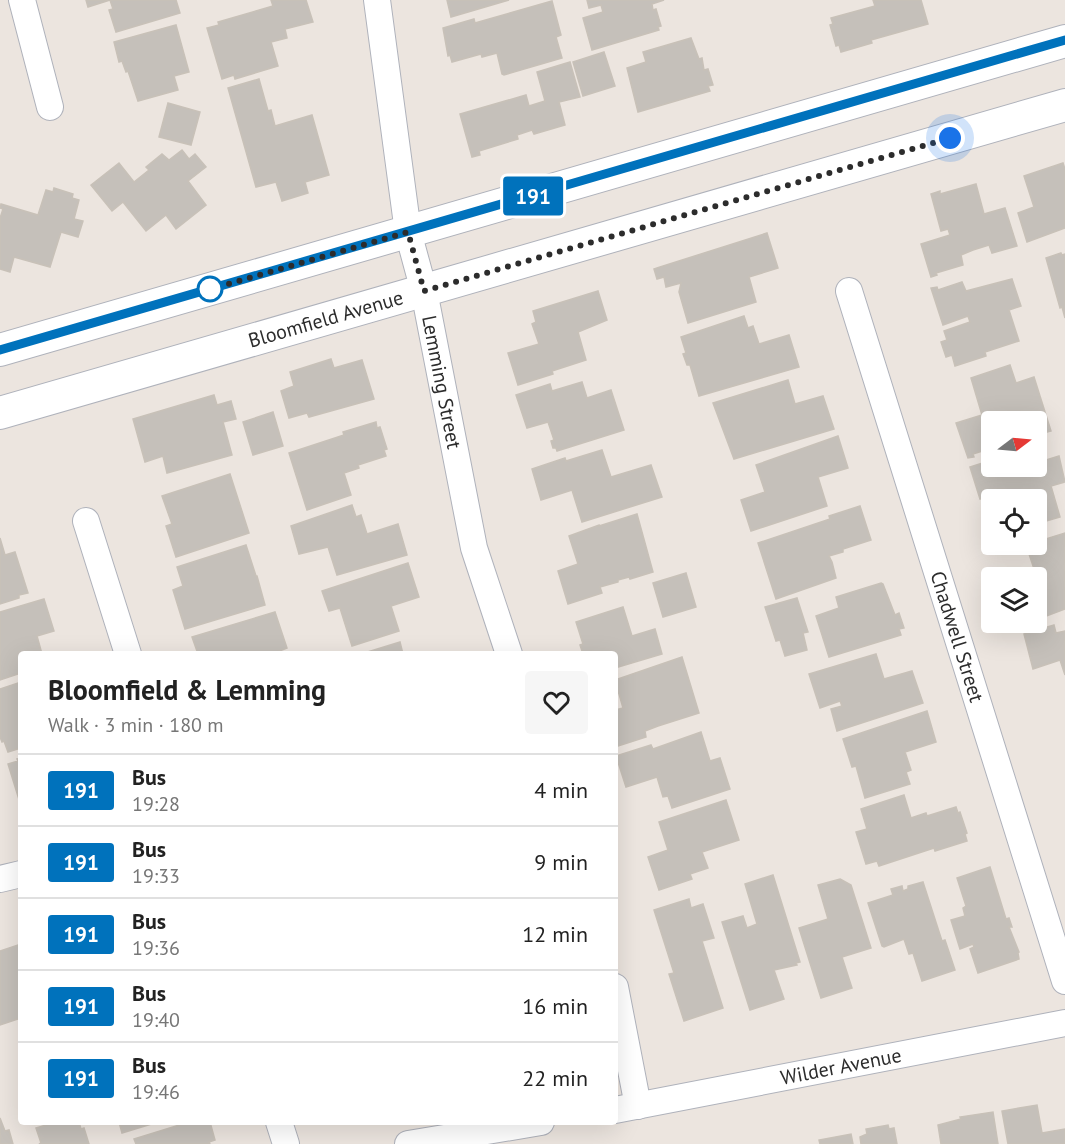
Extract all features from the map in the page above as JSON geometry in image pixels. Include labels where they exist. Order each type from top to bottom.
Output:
[{"type":"street","points":[[22,0],[50,107]]},
{"type":"street","name":"Lemming Street","points":[[377,0],[408,232],[424,291],[474,548],[508,651]]},
{"type":"street","points":[[0,350],[1065,40]]},
{"type":"street","name":"Bloomfield Avenue","points":[[0,413],[1065,105]]},
{"type":"street","name":"Chadwell Street","points":[[849,291],[1065,981]]},
{"type":"street","points":[[86,521],[127,651]]},
{"type":"street","points":[[0,879],[18,875]]},
{"type":"street","points":[[618,1020],[626,1108]]},
{"type":"street","name":"Wilder Avenue","points":[[626,1108],[1065,1023]]},
{"type":"street","points":[[280,1125],[286,1144]]},
{"type":"street","points":[[408,1144],[522,1125]]},
{"type":"building","points":[[86,0],[110,0],[88,7]]},
{"type":"building","points":[[110,0],[176,0],[180,13],[116,32],[109,10],[113,9]]},
{"type":"building","points":[[271,0],[306,0],[313,22],[285,29],[287,38],[271,42],[278,66],[235,79],[234,75],[222,79],[207,28],[219,25],[218,22],[273,6]]},
{"type":"building","points":[[447,0],[509,0],[451,17]]},
{"type":"building","points":[[587,0],[664,0],[652,4],[653,10],[656,9],[661,26],[658,27],[659,30],[592,50],[583,18],[603,12],[601,5],[589,8]]},
{"type":"building","points":[[873,0],[921,0],[928,24],[871,40],[872,43],[841,52],[839,45],[836,46],[830,25],[833,24],[831,18],[875,6]]},
{"type":"building","points":[[552,1],[561,35],[556,37],[562,58],[504,75],[497,53],[482,57],[481,54],[452,62],[450,55],[448,56],[443,28],[474,19],[475,23]]},
{"type":"building","points":[[176,25],[189,72],[174,76],[178,90],[138,101],[128,71],[126,72],[122,61],[119,62],[114,42]]},
{"type":"building","points":[[691,38],[699,59],[702,58],[704,70],[708,69],[713,85],[708,86],[710,91],[638,112],[627,68],[646,62],[643,52]]},
{"type":"building","points":[[604,52],[615,86],[583,96],[573,62]]},
{"type":"building","points":[[570,62],[580,97],[559,102],[565,125],[534,134],[532,130],[517,135],[518,139],[479,151],[480,155],[472,157],[460,114],[526,95],[529,106],[545,101],[537,72]]},
{"type":"building","points":[[259,79],[275,126],[312,115],[329,175],[305,182],[308,193],[282,201],[276,182],[256,187],[228,88]]},
{"type":"building","points":[[168,103],[200,112],[191,145],[159,137]]},
{"type":"building","points":[[182,150],[189,159],[195,154],[206,167],[188,181],[206,205],[176,229],[166,215],[146,231],[123,202],[112,211],[91,185],[119,163],[134,182],[149,170],[146,167],[162,154],[169,160]]},
{"type":"building","points":[[1063,163],[1065,169],[1065,228],[1027,242],[1018,213],[1034,207],[1024,176]]},
{"type":"building","points":[[976,184],[984,214],[1005,208],[1017,246],[992,253],[989,245],[973,250],[961,255],[963,265],[936,273],[937,275],[931,277],[921,244],[950,235],[948,229],[941,231],[931,194],[940,191],[940,194]]},
{"type":"building","points":[[54,188],[73,194],[72,198],[79,200],[74,219],[83,221],[78,237],[61,232],[50,267],[14,257],[10,272],[0,269],[0,218],[3,209],[0,208],[1,204],[38,215],[46,190],[53,192]]},
{"type":"building","points":[[767,233],[778,268],[749,277],[756,302],[688,323],[679,292],[681,283],[666,287],[664,277],[657,279],[654,269]]},
{"type":"building","points":[[1061,253],[1065,254],[1065,318],[1046,258]]},
{"type":"building","points":[[1012,279],[1021,306],[1009,310],[1019,341],[985,352],[986,356],[955,366],[952,355],[946,357],[941,342],[947,340],[944,331],[970,322],[968,316],[943,325],[931,288],[937,287],[938,290],[962,282],[966,291]]},
{"type":"building","points":[[598,291],[607,320],[578,332],[586,360],[518,385],[508,353],[539,344],[532,324],[536,322],[533,311]]},
{"type":"building","points":[[744,316],[748,328],[753,326],[759,344],[789,335],[799,367],[699,396],[690,365],[687,365],[683,354],[686,353],[681,337]]},
{"type":"building","points":[[331,359],[334,368],[362,360],[374,399],[309,417],[307,413],[289,418],[281,391],[294,386],[290,372]]},
{"type":"building","points":[[1010,365],[1016,383],[1034,377],[1045,411],[981,412],[971,378]]},
{"type":"building","points":[[788,380],[795,404],[823,396],[834,429],[734,459],[713,403]]},
{"type":"building","points":[[582,382],[587,398],[611,390],[624,430],[557,451],[553,448],[551,441],[554,440],[548,422],[527,428],[516,395],[550,384],[552,391]]},
{"type":"building","points":[[214,395],[217,405],[231,401],[236,419],[223,422],[232,455],[167,473],[163,456],[145,462],[133,419]]},
{"type":"building","points":[[273,412],[283,446],[253,455],[243,422]]},
{"type":"building","points":[[981,415],[981,451],[973,454],[974,457],[968,458],[956,423]]},
{"type":"building","points":[[1047,418],[1051,431],[1047,432]]},
{"type":"building","points":[[376,422],[377,428],[380,427],[387,449],[384,450],[386,456],[358,465],[359,468],[344,473],[351,495],[307,510],[289,453]]},
{"type":"building","points":[[838,436],[848,468],[818,477],[827,506],[751,531],[741,500],[765,492],[756,465]]},
{"type":"building","points":[[602,450],[611,477],[651,465],[662,497],[582,522],[572,490],[541,500],[532,469],[565,458],[566,461]]},
{"type":"building","points":[[1059,456],[1065,482],[1051,486],[1060,517],[1047,521],[1047,489],[981,489],[980,499],[970,467],[981,464],[981,477],[1047,477],[1047,460]]},
{"type":"building","points":[[230,474],[249,533],[176,557],[166,526],[172,524],[162,496]]},
{"type":"building","points":[[352,505],[356,517],[361,515],[367,534],[398,524],[407,555],[337,575],[328,547],[299,554],[291,526]]},
{"type":"building","points":[[860,506],[871,540],[829,556],[836,578],[776,599],[758,543],[830,519],[829,516]]},
{"type":"building","points":[[637,514],[653,572],[618,580],[618,582],[600,587],[602,593],[568,604],[558,571],[578,564],[569,536]]},
{"type":"building","points":[[1065,533],[1065,609],[1047,616],[1047,567],[1033,567],[1029,555],[1047,555],[1047,539]]},
{"type":"building","points":[[0,538],[5,555],[15,552],[28,593],[0,604]]},
{"type":"building","points":[[246,545],[265,605],[185,629],[173,590],[183,586],[177,567]]},
{"type":"building","points":[[408,563],[419,597],[391,606],[399,631],[352,646],[340,608],[329,611],[322,591]]},
{"type":"building","points":[[686,573],[696,607],[663,617],[653,583]]},
{"type":"building","points":[[881,583],[895,615],[899,613],[904,628],[899,629],[901,635],[829,657],[816,616],[839,608],[836,597]]},
{"type":"building","points":[[797,598],[808,632],[803,633],[807,650],[785,656],[780,640],[776,641],[765,607]]},
{"type":"building","points":[[44,599],[54,631],[37,636],[41,651],[18,651],[18,674],[0,680],[0,612]]},
{"type":"building","points":[[623,607],[632,636],[655,629],[662,654],[618,667],[618,651],[582,651],[580,645],[583,644],[576,622]]},
{"type":"building","points":[[275,612],[287,648],[280,651],[197,651],[192,637]]},
{"type":"building","points":[[1054,625],[1056,633],[1065,631],[1065,675],[1060,660],[1033,669],[1024,634],[1047,633],[1047,627]]},
{"type":"building","points":[[400,642],[402,651],[371,651]]},
{"type":"building","points":[[876,654],[884,679],[912,671],[923,703],[837,731],[831,709],[842,706],[840,701],[820,708],[809,674]]},
{"type":"building","points":[[682,657],[699,713],[645,731],[646,737],[618,746],[618,709],[623,708],[618,690],[618,679]]},
{"type":"building","points":[[18,683],[18,749],[8,752],[0,737],[0,689]]},
{"type":"building","points":[[927,711],[936,742],[905,752],[911,770],[906,772],[910,784],[865,798],[856,766],[852,767],[843,739]]},
{"type":"building","points":[[701,732],[710,761],[720,758],[730,789],[672,808],[668,796],[663,797],[657,777],[626,787],[618,755],[651,745],[653,749]]},
{"type":"building","points":[[18,761],[18,796],[8,764]]},
{"type":"building","points":[[904,795],[911,818],[926,813],[927,816],[956,807],[967,833],[965,834],[967,841],[935,851],[934,848],[879,866],[877,861],[866,864],[856,832],[867,829],[861,809]]},
{"type":"building","points":[[726,800],[739,840],[702,852],[708,868],[690,874],[692,879],[659,890],[648,857],[668,850],[659,822]]},
{"type":"building","points":[[990,867],[1006,919],[1009,918],[1012,927],[1009,927],[1019,952],[1019,959],[978,973],[970,949],[974,947],[973,944],[960,949],[951,920],[965,916],[963,908],[966,906],[957,878]]},
{"type":"building","points":[[773,875],[800,962],[796,963],[797,965],[774,970],[784,999],[750,1010],[722,922],[743,916],[747,928],[757,924],[745,884]]},
{"type":"building","points":[[840,879],[851,885],[871,948],[842,957],[852,988],[821,998],[799,928],[828,919],[818,885]]},
{"type":"building","points":[[923,882],[942,941],[945,940],[955,970],[922,981],[913,953],[909,954],[904,939],[882,946],[868,903],[893,895],[891,889],[902,886],[903,891],[908,889],[908,886]]},
{"type":"building","points":[[689,899],[691,908],[703,904],[714,938],[702,941],[723,1008],[684,1021],[669,974],[674,973],[654,910]]},
{"type":"building","points":[[18,945],[18,1019],[0,1025],[0,951]]},
{"type":"building","points":[[1037,1105],[1042,1133],[1065,1129],[1065,1144],[1008,1144],[1002,1111]]},
{"type":"building","points":[[993,1112],[998,1144],[941,1144],[938,1125],[961,1119],[960,1117]]},
{"type":"building","points":[[0,1118],[5,1131],[9,1130],[13,1144],[0,1144]]},
{"type":"building","points":[[46,1125],[80,1125],[81,1129],[84,1128],[89,1144],[39,1144],[41,1143],[36,1128]]},
{"type":"building","points":[[120,1125],[148,1125],[122,1133]]},
{"type":"building","points":[[179,1125],[211,1125],[215,1140],[209,1142],[210,1144],[136,1144],[134,1139]]},
{"type":"building","points":[[888,1125],[889,1129],[894,1128],[897,1144],[861,1144],[860,1137],[867,1134],[866,1129]]},
{"type":"building","points":[[851,1134],[853,1144],[820,1144],[819,1140]]},
{"type":"bus line","name":"191","points":[[0,350],[1065,40]]},
{"type":"route","points":[[210,289],[204,291],[408,232],[424,291],[950,138]]}]
